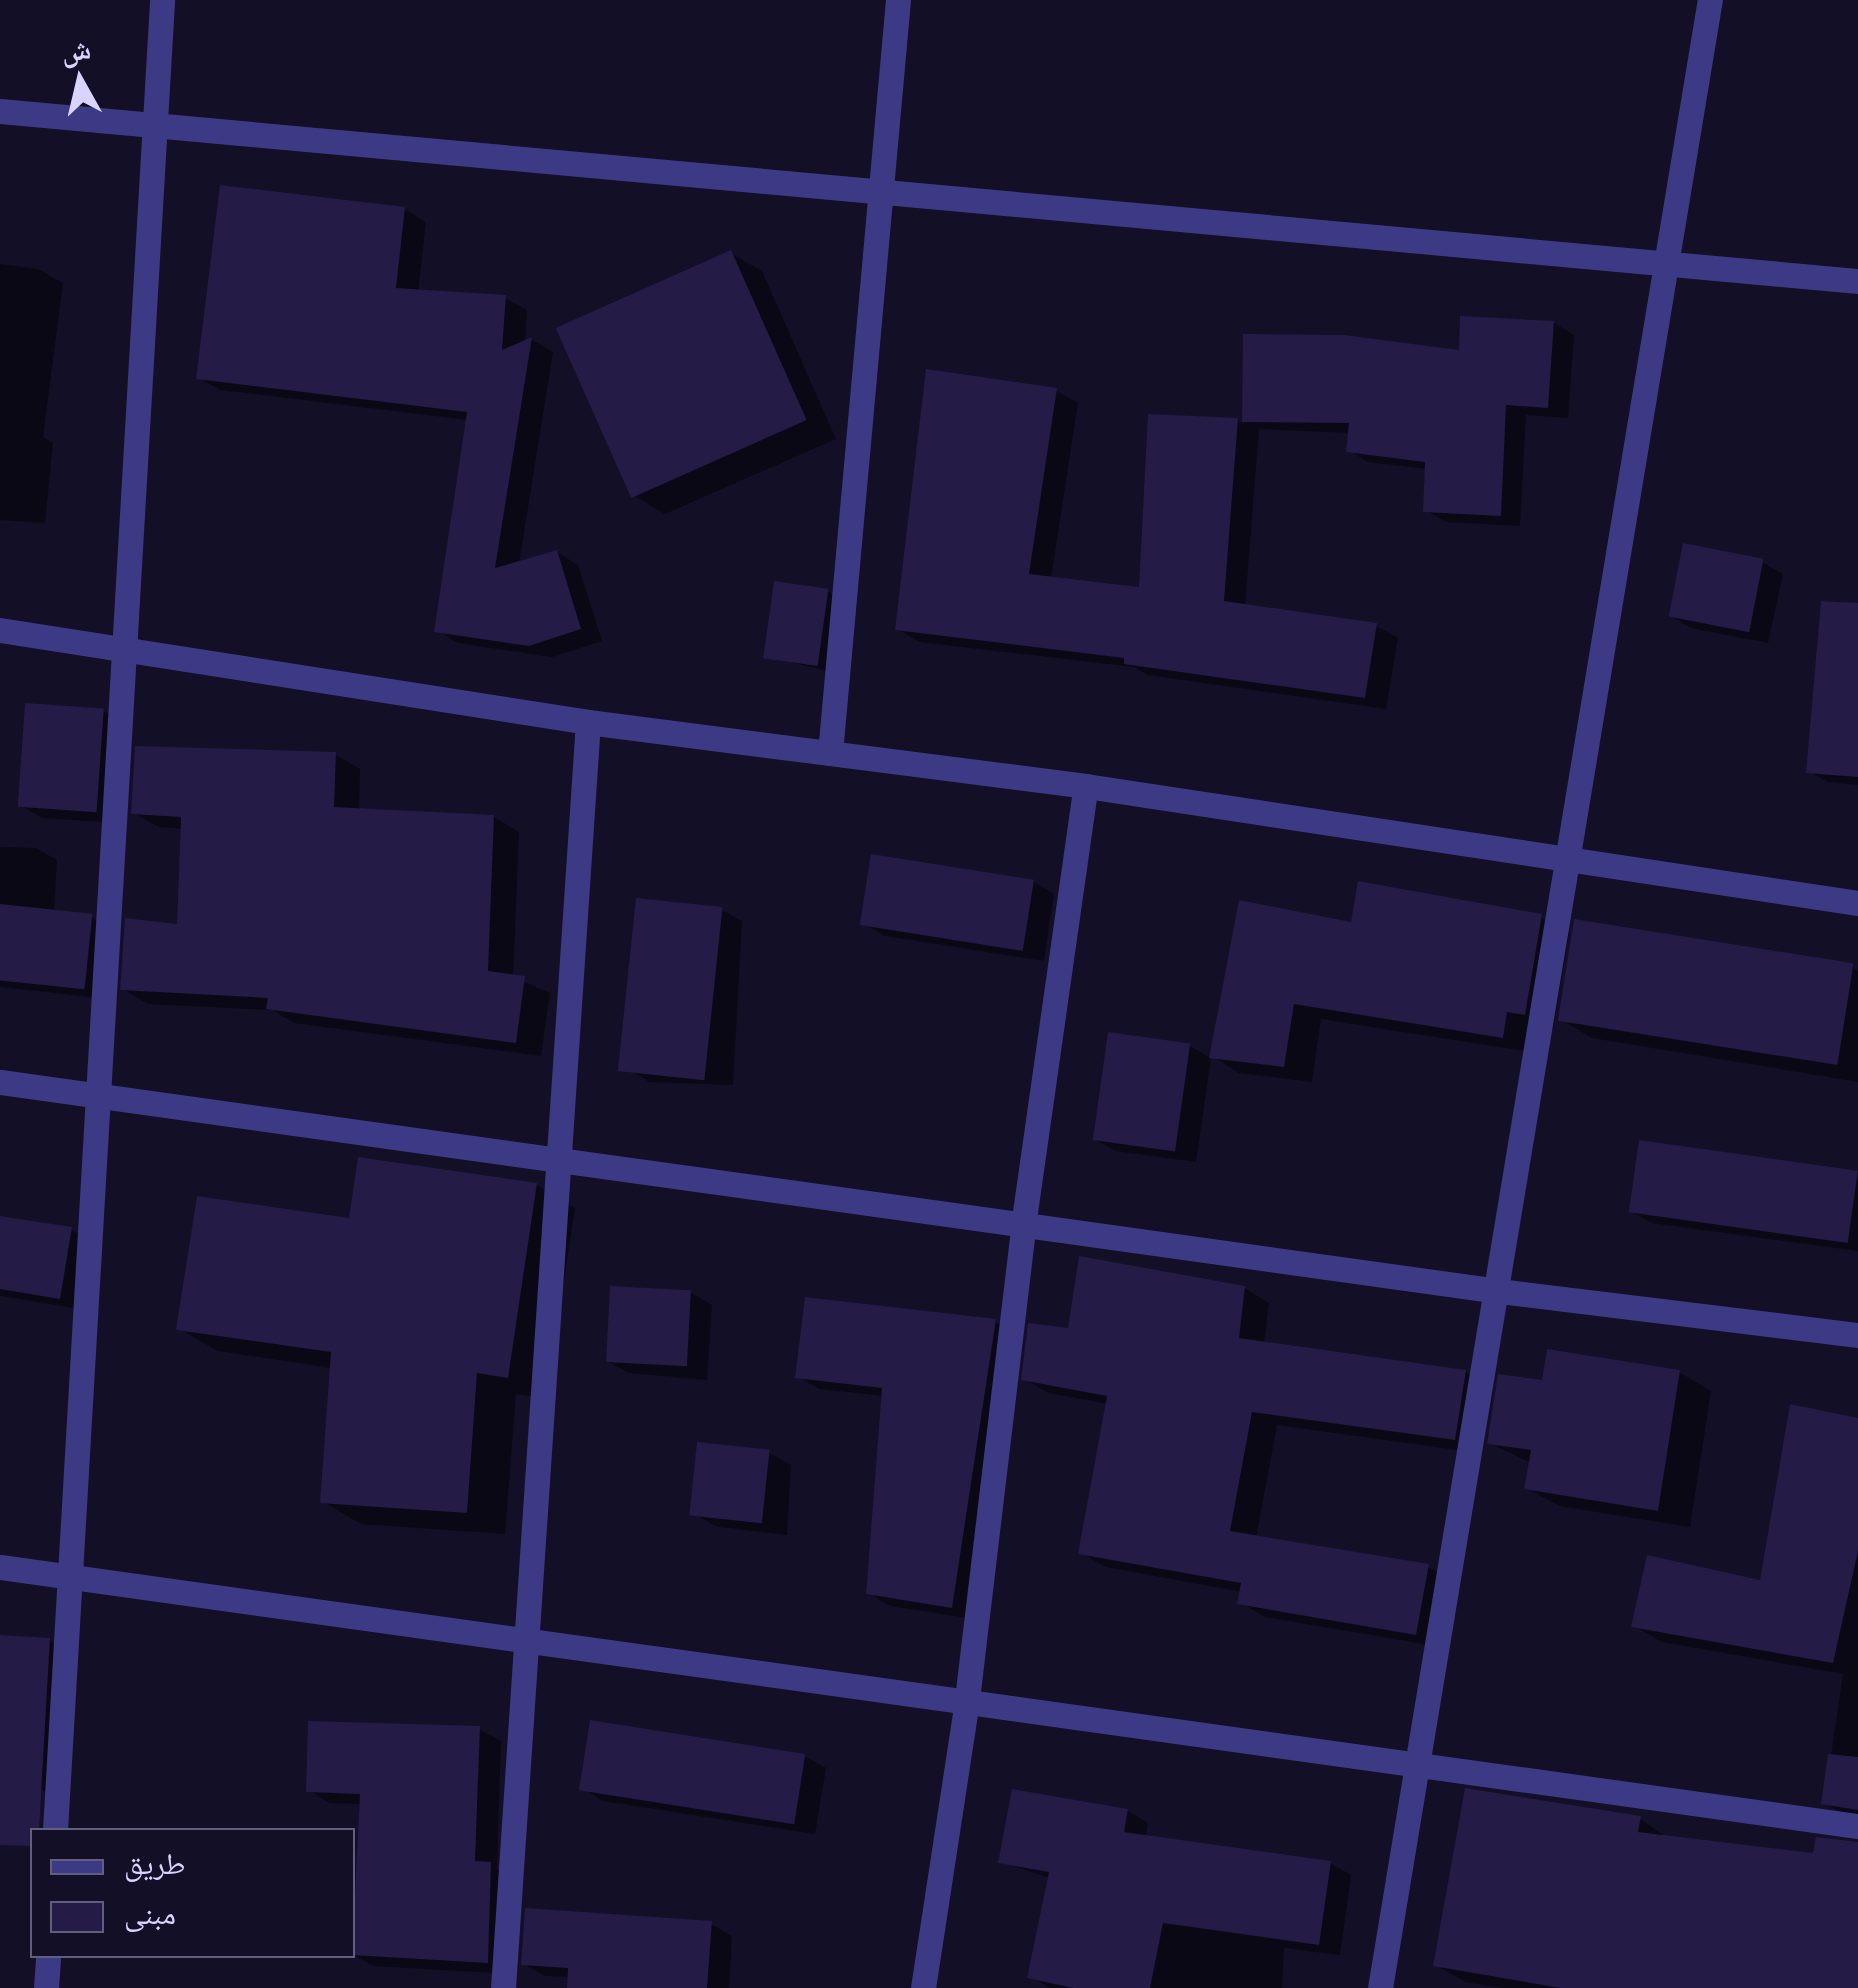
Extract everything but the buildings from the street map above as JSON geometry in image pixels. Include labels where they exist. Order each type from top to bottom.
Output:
[{"type":"street","points":[[55,1828],[102,1096],[123,650],[162,0]]},
{"type":"street","points":[[830,753],[898,0]]},
{"type":"street","points":[[1380,1988],[1491,1290],[1570,860],[1710,0]]},
{"type":"street","points":[[0,111],[1670,260],[1858,281]]},
{"type":"street","points":[[0,630],[588,722],[1086,786],[1858,903]]},
{"type":"street","points":[[502,1988],[588,722]]},
{"type":"street","points":[[922,1988],[967,1699],[1023,1226],[1086,786]]},
{"type":"street","points":[[0,1082],[1491,1290],[1858,1335]]},
{"type":"street","points":[[0,1567],[527,1645],[967,1699],[1858,1826]]},
{"type":"street","points":[[46,1988],[48,1958]]}]
